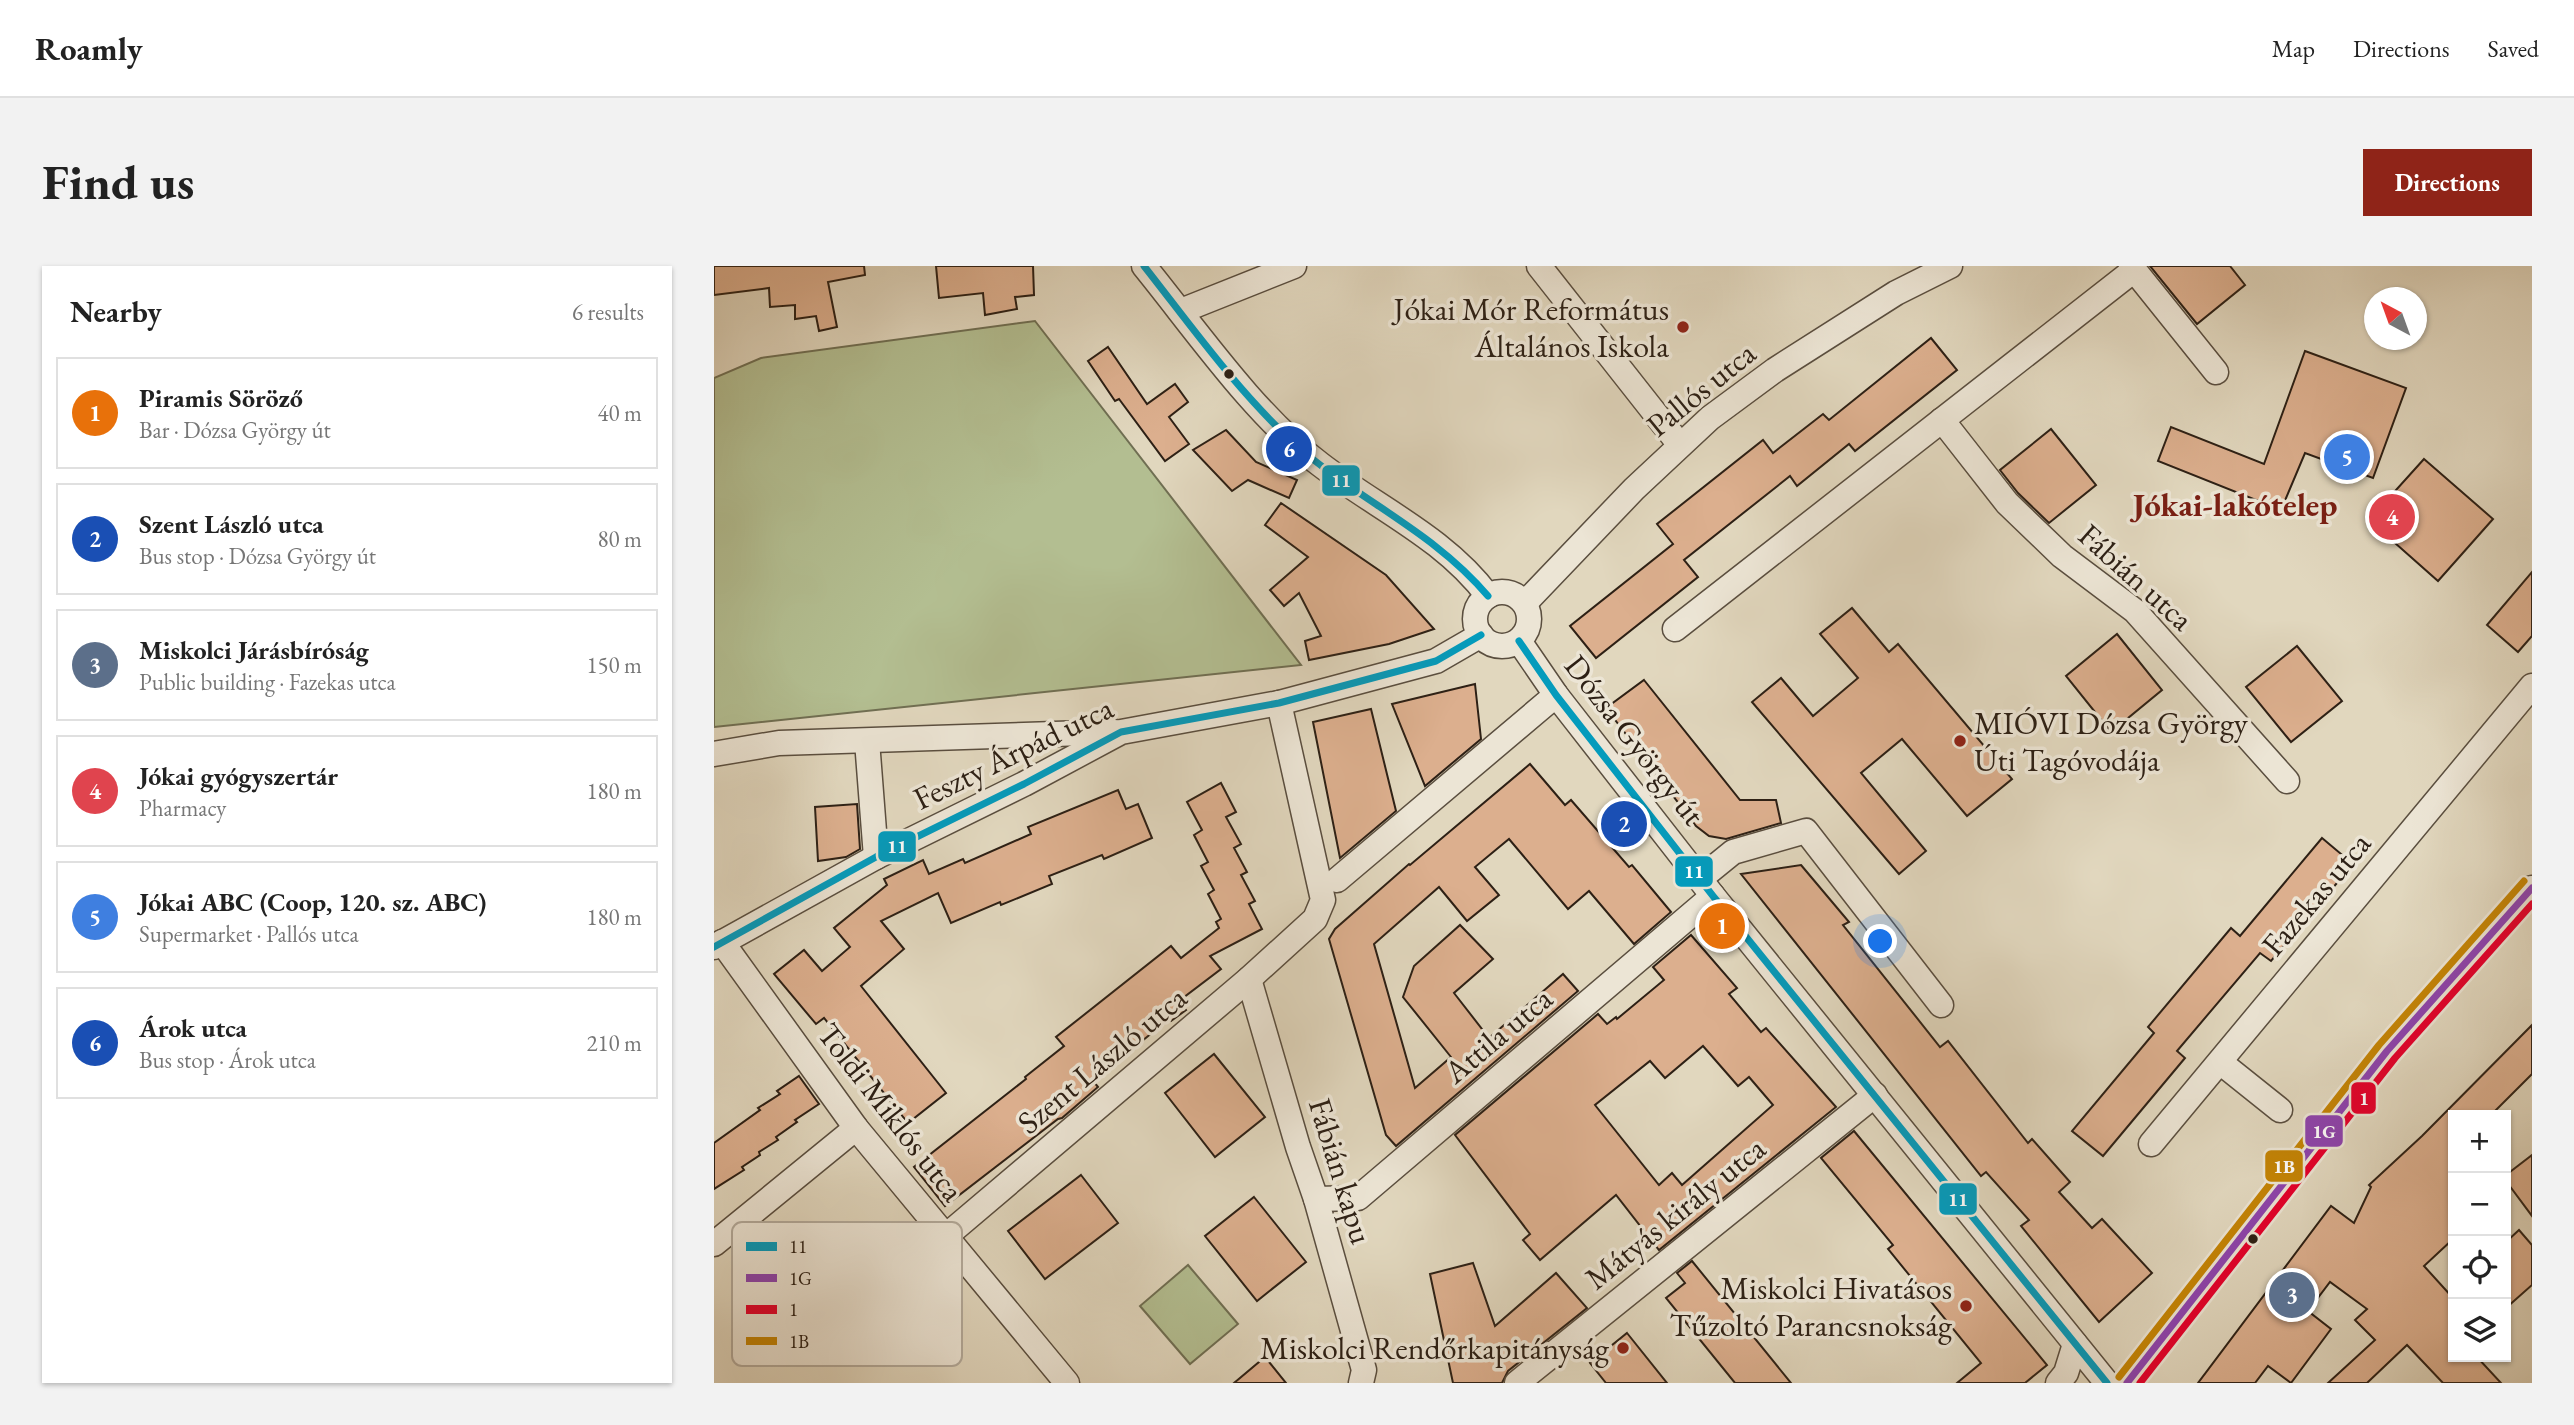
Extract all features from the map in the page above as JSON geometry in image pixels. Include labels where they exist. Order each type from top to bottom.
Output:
[{"type":"street","points":[[1144,266],[1271,419],[1320,465],[1401,517],[1465,568],[1488,596]]},
{"type":"street","points":[[1181,311],[1294,266]]},
{"type":"street","points":[[1539,266],[1680,445]]},
{"type":"street","name":"Pallós utca","points":[[1525,603],[1595,528],[1710,418],[1775,370],[1896,293],[1950,266]]},
{"type":"street","points":[[1675,629],[2132,268],[2216,372]]},
{"type":"street","name":"Fábián utca","points":[[1942,420],[2007,503],[2062,556],[2134,611],[2287,781]]},
{"type":"street","points":[[1509,592],[1525,603],[1529,623],[1519,640],[1511,645],[1499,645],[1489,642],[1481,635],[1476,625],[1476,615],[1480,603],[1488,596],[1509,592]]},
{"type":"street","name":"Feszty Árpád utca","points":[[718,944],[876,857],[1024,784],[1121,732],[1279,703],[1436,662],[1481,635]]},
{"type":"street","name":"Dózsa György út","points":[[1519,640],[1556,695],[1707,887],[2107,1383]]},
{"type":"street","name":"Fazekas utca","points":[[2151,1144],[2532,686]]},
{"type":"street","points":[[1337,880],[1556,695]]},
{"type":"street","name":"Szent László utca","points":[[962,1222],[1249,979],[1315,919],[1323,900],[1279,703]]},
{"type":"street","points":[[714,754],[779,743],[1121,732]]},
{"type":"street","points":[[867,741],[876,857]]},
{"type":"street","name":"Dózsa György út","points":[[1707,887],[1733,852],[1806,831],[1941,1006]]},
{"type":"street","name":"Attila utca","points":[[1316,1199],[1359,1198],[1707,887]]},
{"type":"street","points":[[2127,1383],[2386,1052],[2532,888]]},
{"type":"street","name":"Toldi Miklós utca","points":[[718,944],[856,1128],[934,1222]]},
{"type":"street","name":"Fábián kapu","points":[[1249,979],[1316,1199],[1364,1370],[1361,1383]]},
{"type":"street","points":[[2220,1062],[2280,1110]]},
{"type":"street","name":"Mátyás király utca","points":[[1519,1382],[1875,1095]]},
{"type":"street","points":[[741,1222],[856,1128]]},
{"type":"street","points":[[714,1244],[732,1229]]},
{"type":"street","name":"Toldi Miklós utca","points":[[962,1256],[1066,1383]]},
{"type":"street","points":[[2058,1383],[2066,1373],[2075,1344]]},
{"type":"green space","points":[[1035,321],[1301,665],[714,727],[714,378],[761,358]]},
{"type":"green space","points":[[1188,1265],[1238,1324],[1190,1364],[1140,1306]]},
{"type":"building","points":[[714,266],[864,266],[865,275],[828,282],[837,327],[819,331],[816,316],[795,319],[795,305],[770,307],[769,288],[714,295]]},
{"type":"building","points":[[936,266],[1033,266],[1034,295],[1015,297],[1017,309],[985,315],[983,293],[939,298]]},
{"type":"building","points":[[2150,266],[2230,266],[2245,285],[2197,324]]},
{"type":"building","points":[[1931,338],[1957,370],[1855,451],[1849,444],[1797,486],[1790,476],[1684,560],[1698,577],[1596,658],[1570,626],[1673,544],[1657,524],[1763,440],[1773,453],[1823,414],[1829,420]]},
{"type":"building","points":[[1108,347],[1147,404],[1175,384],[1188,402],[1169,417],[1189,444],[1165,461],[1119,399],[1115,401],[1088,361]]},
{"type":"building","points":[[2305,351],[2406,388],[2373,478],[2305,453],[2281,510],[2158,461],[2171,427],[2264,464]]},
{"type":"building","points":[[2051,429],[2096,485],[2049,523],[2018,493],[2000,470]]},
{"type":"building","points":[[1226,430],[1256,462],[1297,480],[1289,498],[1248,480],[1232,491],[1193,450]]},
{"type":"building","points":[[2424,459],[2493,519],[2438,581],[2369,520]]},
{"type":"building","points":[[1281,503],[1386,575],[1434,629],[1389,644],[1309,660],[1305,641],[1321,636],[1299,593],[1284,606],[1270,590],[1308,557],[1265,525]]},
{"type":"building","points":[[2532,572],[2532,636],[2518,652],[2487,625]]},
{"type":"building","points":[[1852,608],[1889,652],[1898,644],[2012,779],[1967,816],[1902,739],[1861,773],[1926,851],[1899,874],[1752,702],[1781,678],[1813,716],[1858,678],[1820,634]]},
{"type":"building","points":[[2117,634],[2162,690],[2111,732],[2066,676]]},
{"type":"building","points":[[2297,646],[2342,701],[2291,742],[2246,687]]},
{"type":"building","points":[[1644,680],[1740,800],[1776,800],[1781,823],[1726,839],[1709,836],[1696,826],[1606,708]]},
{"type":"building","points":[[1475,684],[1481,739],[1425,786],[1392,704]]},
{"type":"building","points":[[1371,709],[1396,811],[1340,858],[1313,722]]},
{"type":"building","points":[[1530,764],[1565,805],[1571,800],[1629,867],[1632,865],[1671,912],[1634,944],[1589,891],[1568,909],[1509,839],[1475,867],[1499,895],[1467,921],[1439,887],[1374,944],[1415,1088],[1451,1057],[1403,997],[1414,966],[1460,925],[1493,959],[1454,993],[1489,1038],[1563,974],[1578,991],[1396,1146],[1386,1135],[1329,939],[1335,929],[1409,864]]},
{"type":"building","points":[[1221,783],[1236,812],[1226,817],[1241,844],[1234,848],[1247,872],[1241,875],[1255,901],[1249,904],[1262,929],[1210,956],[1221,969],[1179,1001],[1186,1010],[1171,1021],[1169,1019],[1093,1081],[1098,1087],[1062,1118],[945,1206],[914,1167],[1026,1079],[1025,1077],[1064,1046],[1056,1037],[1171,946],[1181,958],[1219,928],[1216,922],[1221,919],[1208,894],[1214,890],[1201,866],[1208,862],[1194,835],[1202,830],[1187,802]]},
{"type":"building","points":[[1118,790],[1126,809],[1138,804],[1152,838],[1104,859],[1102,855],[1049,876],[1052,884],[951,923],[938,893],[881,921],[904,949],[861,986],[946,1093],[908,1123],[824,1018],[816,1024],[774,974],[804,950],[822,971],[850,947],[834,928],[887,885],[884,879],[923,860],[929,874],[963,859],[965,863],[1031,834],[1028,827]]},
{"type":"building","points":[[857,804],[860,849],[846,857],[818,861],[815,807]]},
{"type":"building","points":[[2322,838],[2353,864],[2271,961],[2260,953],[2177,1051],[2185,1058],[2103,1156],[2072,1131],[2154,1033],[2148,1027],[2231,928],[2240,936]]},
{"type":"building","points":[[1801,865],[1849,922],[1843,925],[1940,1047],[1948,1041],[2028,1143],[2032,1139],[2070,1182],[2059,1192],[2092,1228],[2102,1219],[2152,1273],[2099,1322],[2021,1226],[2029,1220],[1986,1172],[1981,1176],[1741,874]]},
{"type":"building","points":[[1691,935],[1737,988],[1729,994],[1761,1032],[1766,1028],[1836,1107],[1659,1250],[1616,1195],[1540,1260],[1523,1240],[1530,1234],[1455,1135],[1598,1014],[1607,1024],[1616,1017],[1617,1019],[1664,980],[1653,967]],"holes":[[[1703,1046],[1738,1086],[1749,1077],[1773,1105],[1682,1185],[1672,1173],[1659,1185],[1595,1105],[1650,1061],[1665,1078]]]},
{"type":"building","points":[[2532,1025],[2532,1074],[2496,1110],[2448,1110],[2448,1244],[2424,1266],[2448,1292],[2448,1362],[2482,1362],[2501,1383],[2443,1383],[2407,1345],[2367,1383],[2328,1383],[2375,1340],[2355,1320],[2367,1309],[2330,1282],[2308,1311],[2331,1329],[2291,1383],[2268,1366],[2255,1383],[2198,1383],[2331,1206],[2354,1223],[2371,1187],[2369,1185],[2422,1136]]},
{"type":"building","points":[[1214,1054],[1265,1117],[1215,1157],[1165,1093]]},
{"type":"building","points":[[799,1076],[819,1104],[795,1120],[797,1122],[776,1137],[778,1140],[742,1167],[744,1170],[714,1189],[714,1143],[760,1110],[758,1108],[780,1094],[777,1091]]},
{"type":"building","name":"Miskolci Hivatásos Tűzoltó Parancsnokság","points":[[1854,1131],[2047,1365],[2025,1383],[1957,1383],[1981,1363],[1888,1249],[1893,1245],[1821,1158]]},
{"type":"building","points":[[2532,1155],[2532,1216],[2511,1188],[2511,1171]]},
{"type":"building","points":[[1081,1175],[1118,1223],[1045,1279],[1008,1231]]},
{"type":"building","points":[[1254,1197],[1306,1262],[1257,1301],[1205,1236]]},
{"type":"building","points":[[2519,1230],[2532,1245],[2532,1285],[2511,1304],[2511,1299],[2511,1237]]},
{"type":"building","points":[[1692,1261],[1791,1383],[1735,1383],[1666,1298],[1685,1283],[1677,1273]]},
{"type":"building","points":[[1473,1263],[1495,1326],[1556,1273],[1587,1308],[1508,1371],[1502,1383],[1453,1383],[1430,1274]]},
{"type":"building","name":"Miskolci Rendőrkapitányság","points":[[1627,1333],[1667,1383],[1606,1383],[1590,1363]]},
{"type":"building","points":[[1265,1357],[1286,1383],[1234,1383]]},
{"type":"transit line","name":"11","points":[[1144,266],[1235,381],[1275,425],[1320,465],[1443,552],[1488,596]]},
{"type":"transit line","name":"11","points":[[714,947],[876,857],[1024,784],[1121,732],[1279,703],[1436,661],[1481,635]]},
{"type":"transit line","name":"11","points":[[1519,641],[1556,695],[1713,896],[2107,1383]]},
{"type":"transit line","name":"1B","points":[[2119,1377],[2379,1045],[2524,881]]},
{"type":"transit line","name":"1G","points":[[2127,1383],[2387,1051],[2532,888]]},
{"type":"transit line","name":"1","points":[[2140,1383],[2395,1058],[2532,904]]},
{"type":"place","name":"Jókai Mór Református Általános Iskola","points":[[1683,327]]},
{"type":"place","name":"Árok utca","points":[[1289,449]]},
{"type":"place","name":"Jókai ABC (Coop, 120. sz. ABC)","points":[[2347,457]]},
{"type":"place","name":"Jókai gyógyszertár","points":[[2392,517]]},
{"type":"place","name":"MIÓVI Dózsa György Úti Tagóvodája","points":[[1960,741]]},
{"type":"place","name":"Szent László utca","points":[[1624,824]]},
{"type":"place","name":"Piramis Söröző","points":[[1722,926]]},
{"type":"place","name":"Miskolci Járásbíróság","points":[[2292,1295]]},
{"type":"place","name":"Miskolci Hivatásos Tűzoltó Parancsnokság","points":[[1966,1306]]},
{"type":"place","name":"Miskolci Rendőrkapitányság","points":[[1623,1348]]},
{"type":"district","name":"Jókai-lakótelep","points":[[2235,504]]}]
